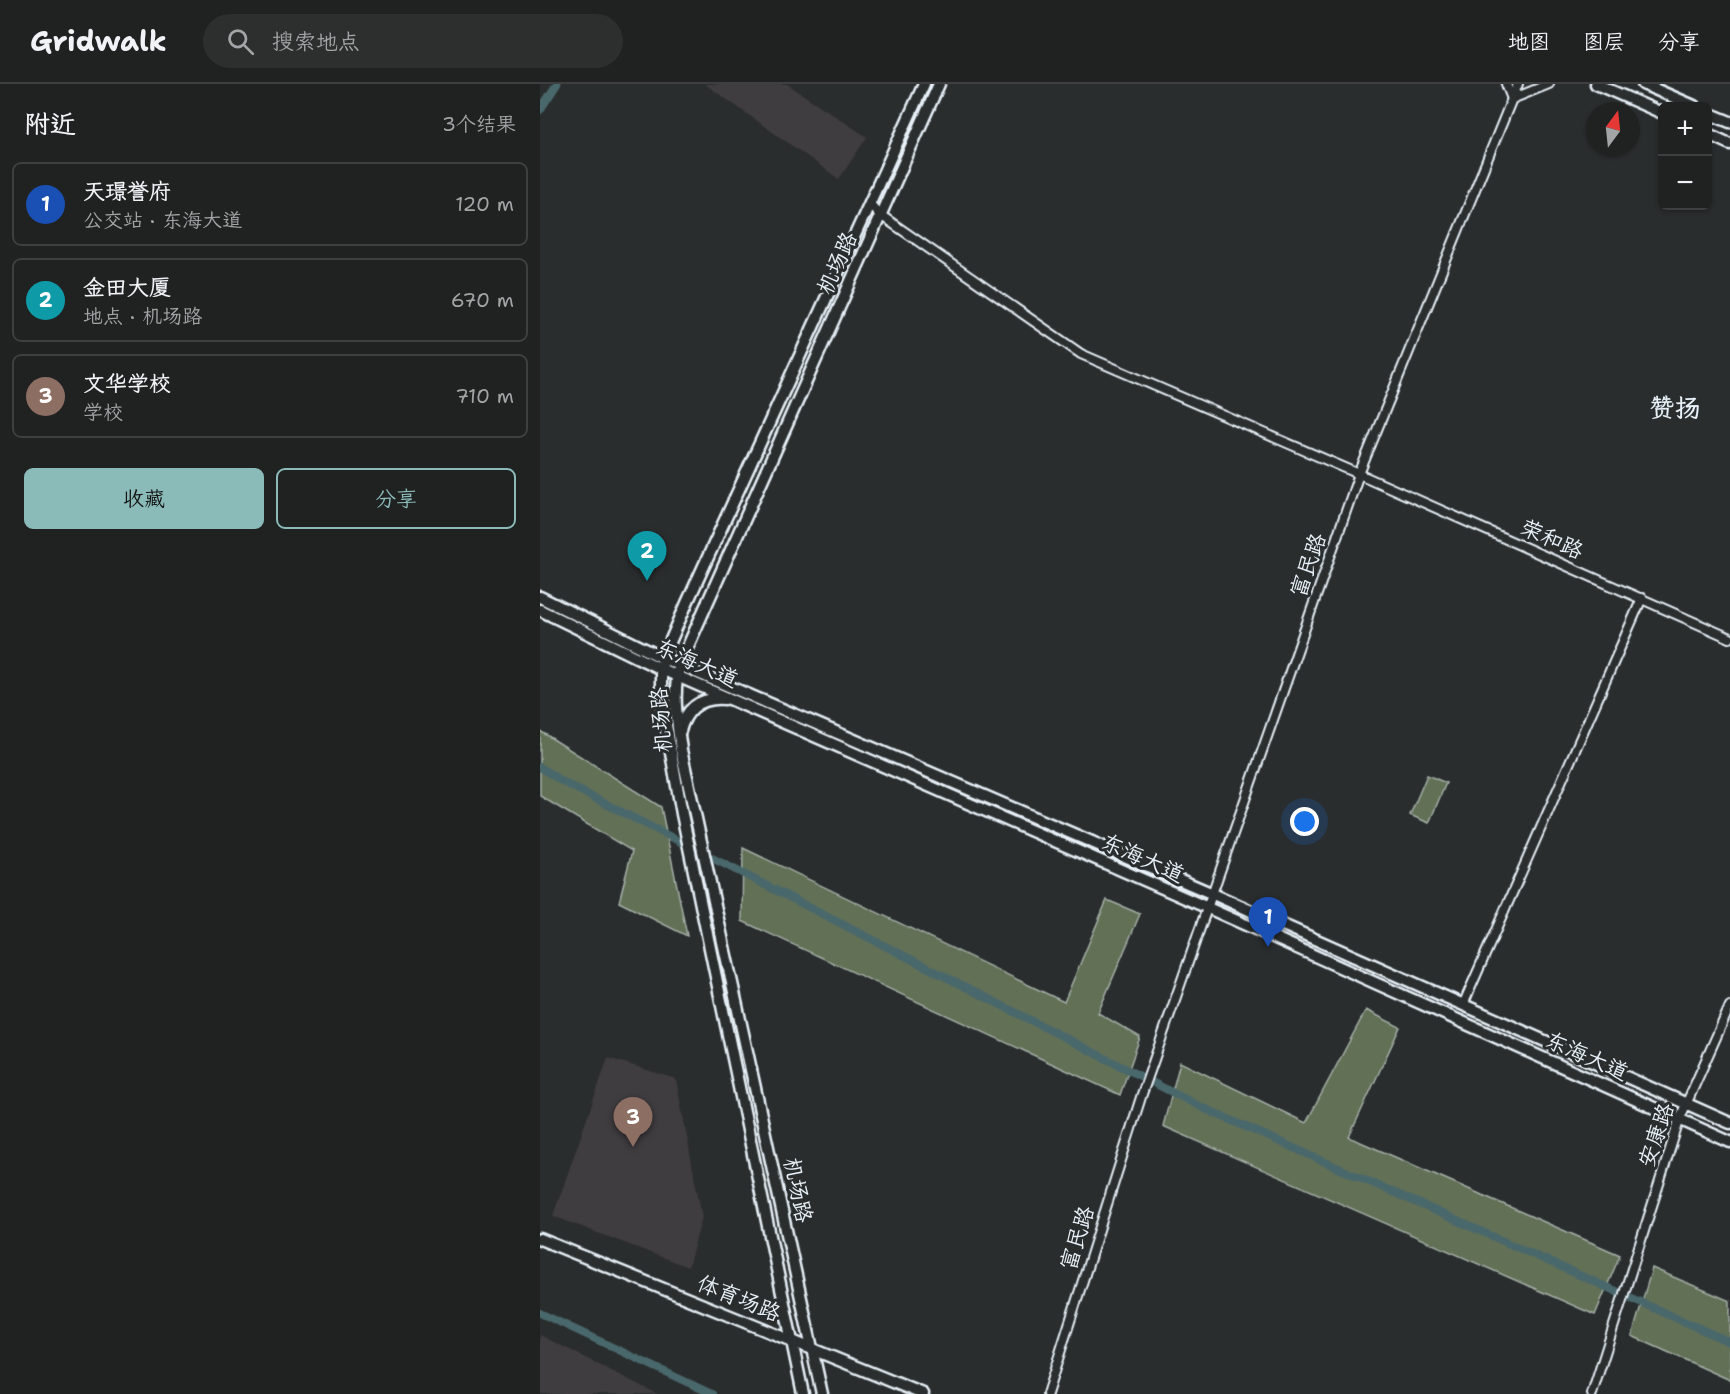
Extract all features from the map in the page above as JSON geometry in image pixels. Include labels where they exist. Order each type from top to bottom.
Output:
[{"type":"main road","name":"机场路","points":[[803,1394],[682,814],[661,697],[661,669],[663,658],[924,84]]},
{"type":"main road","name":"机场路","points":[[822,1394],[679,734],[675,704],[678,670],[879,214],[939,84]]},
{"type":"main road","points":[[1596,84],[1658,112]]},
{"type":"main road","points":[[1642,84],[1685,102]]},
{"type":"main road","points":[[1712,114],[1730,122]]},
{"type":"main road","points":[[1712,136],[1730,144]]},
{"type":"main road","name":"东海大道","points":[[540,597],[663,658],[678,670],[731,699],[1208,908],[1730,1142]]},
{"type":"main road","name":"东海大道","points":[[540,609],[661,669],[678,670],[1213,894],[1730,1124]]},
{"type":"main road","points":[[679,734],[687,714],[694,706],[706,700],[731,699]]},
{"type":"main road","name":"体育场路","points":[[540,1239],[923,1394]]},
{"type":"street","points":[[1506,84],[1512,99],[1549,84]]},
{"type":"street","name":"富民路","points":[[1047,1394],[1142,1094],[1359,474],[1518,84]]},
{"type":"street","name":"荣和路","points":[[869,203],[879,214],[1081,354],[1730,638]]},
{"type":"street","points":[[1463,1005],[1642,598]]},
{"type":"street","name":"安康路","points":[[1592,1394],[1680,1118],[1730,1006]]},
{"type":"shaded area","points":[[705,84],[787,84],[867,137],[839,179]]},
{"type":"shaded area","points":[[608,1058],[676,1079],[702,1217],[688,1267],[553,1216]]},
{"type":"shaded area","points":[[540,1335],[657,1394],[540,1394]]},
{"type":"green space","points":[[540,731],[661,807],[687,936],[619,902],[632,851],[540,796]]},
{"type":"green space","points":[[1427,775],[1446,783],[1429,823],[1410,815]]},
{"type":"green space","points":[[743,848],[1064,1002],[1107,900],[1140,914],[1098,1013],[1140,1037],[1120,1095],[742,921]]},
{"type":"green space","points":[[1366,1010],[1400,1027],[1349,1137],[1620,1255],[1595,1315],[1163,1126],[1180,1062],[1306,1123]]},
{"type":"green space","points":[[1652,1268],[1730,1301],[1730,1380],[1632,1336]]},
{"type":"waterway","points":[[540,110],[557,84]]},
{"type":"waterway","points":[[540,767],[561,781],[1199,1106],[1730,1342]]},
{"type":"waterway","points":[[540,1313],[712,1394]]},
{"type":"place","name":"金田大厦","points":[[647,581]]},
{"type":"place","name":"天璟誉府","points":[[1268,947]]},
{"type":"place","name":"文华学校","points":[[633,1147]]},
{"type":"district","name":"赞扬","points":[[1675,407]]}]
